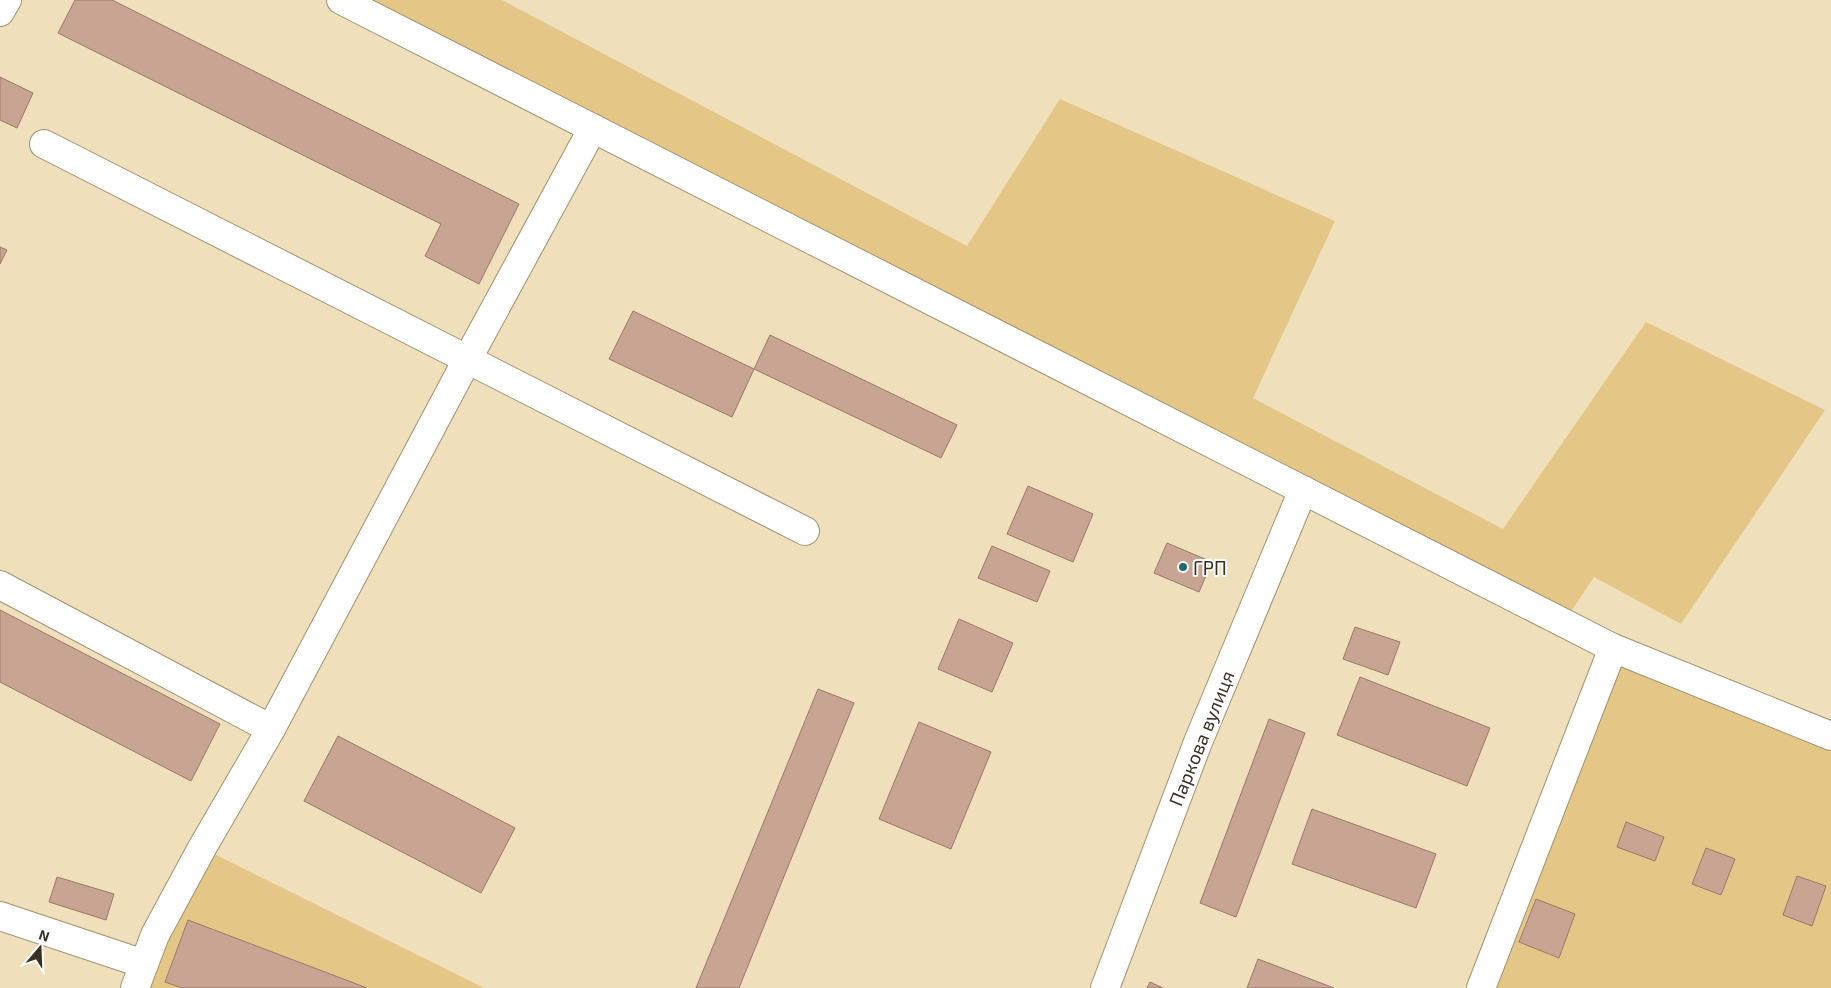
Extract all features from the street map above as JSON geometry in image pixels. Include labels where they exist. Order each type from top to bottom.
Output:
[{"type":"street","points":[[0,12],[6,0]]},
{"type":"street","points":[[341,0],[1613,648],[1831,736]]},
{"type":"street","points":[[0,916],[140,976],[155,935],[164,918],[271,729],[593,128]]},
{"type":"street","points":[[44,144],[805,532]]},
{"type":"street","name":"Паркова вулиця","points":[[1105,988],[1198,742],[1303,490]]},
{"type":"street","points":[[0,584],[271,729]]},
{"type":"street","points":[[1487,986],[1613,648]]},
{"type":"shaded area","points":[[341,0],[502,0],[967,246],[1060,99],[1335,221],[1253,398],[1503,529],[1646,322],[1825,410],[1681,624],[1594,577],[1564,622]]},
{"type":"shaded area","points":[[1613,648],[1831,736],[1831,988],[1496,988],[1483,983]]},
{"type":"shaded area","points":[[202,848],[484,988],[135,988]]},
{"type":"building","points":[[75,0],[112,0],[519,204],[479,284],[425,256],[441,224],[58,33]]},
{"type":"building","points":[[0,77],[33,93],[17,128],[0,120]]},
{"type":"building","points":[[0,247],[7,250],[0,264]]},
{"type":"building","points":[[633,311],[754,369],[732,417],[609,359]]},
{"type":"building","points":[[770,335],[957,425],[941,458],[754,369]]},
{"type":"building","points":[[1028,486],[1093,514],[1073,562],[1007,534]]},
{"type":"building","name":"ГРП","points":[[1167,543],[1212,562],[1199,592],[1154,573]]},
{"type":"building","points":[[992,546],[1050,571],[1037,602],[978,578]]},
{"type":"building","points":[[0,610],[220,724],[191,781],[0,682]]},
{"type":"building","points":[[959,619],[1013,643],[992,692],[938,669]]},
{"type":"building","points":[[1355,627],[1400,642],[1388,675],[1343,659]]},
{"type":"building","points":[[1360,677],[1490,728],[1467,786],[1337,735]]},
{"type":"building","points":[[818,689],[854,703],[739,988],[696,988]]},
{"type":"building","points":[[1269,719],[1305,733],[1236,917],[1200,903]]},
{"type":"building","points":[[919,722],[991,752],[951,849],[879,819]]},
{"type":"building","points":[[338,736],[515,828],[481,893],[304,801]]},
{"type":"building","points":[[1312,809],[1436,854],[1416,908],[1292,864]]},
{"type":"building","points":[[1626,822],[1664,837],[1655,861],[1617,847]]},
{"type":"building","points":[[1706,848],[1735,859],[1721,895],[1692,884]]},
{"type":"building","points":[[1797,876],[1826,886],[1812,926],[1783,915]]},
{"type":"building","points":[[57,877],[114,894],[106,920],[49,902]]},
{"type":"building","points":[[1536,899],[1575,914],[1559,958],[1519,942]]},
{"type":"building","points":[[188,920],[367,988],[182,988],[165,982]]},
{"type":"building","points":[[1258,959],[1334,988],[1247,988]]},
{"type":"building","points":[[1150,982],[1163,988],[1147,988]]},
{"type":"place","name":"ГРП","points":[[1183,567]]}]
